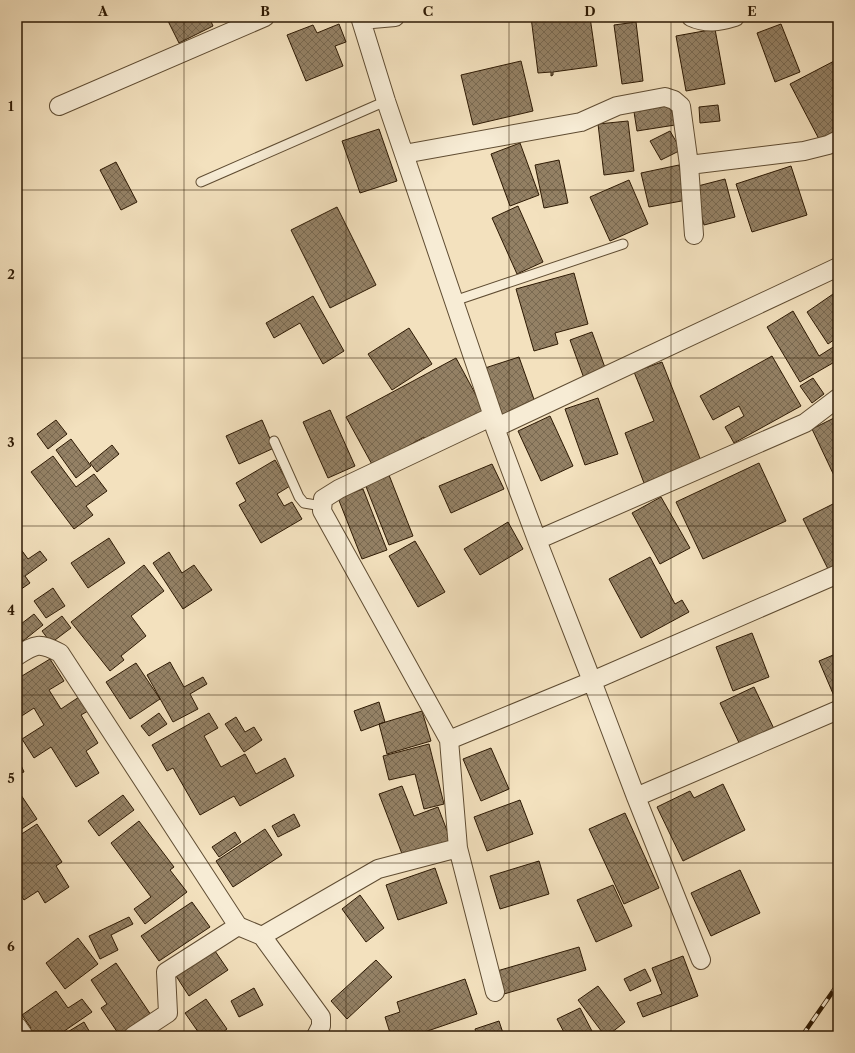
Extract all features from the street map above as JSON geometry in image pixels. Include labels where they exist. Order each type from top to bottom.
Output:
[{"type":"street","points":[[59,106],[265,17]]},
{"type":"street","points":[[395,17],[360,19],[386,101],[494,422],[537,540],[700,960]]},
{"type":"street","points":[[691,17],[701,21],[721,21],[735,17]]},
{"type":"street","points":[[404,154],[581,122],[618,106],[665,97],[674,100],[681,106],[689,165],[694,236]]},
{"type":"street","points":[[689,165],[804,151],[838,140]]},
{"type":"street","points":[[495,992],[458,848],[448,740],[322,511],[323,499],[339,489],[494,422],[838,267]]},
{"type":"street","points":[[537,540],[805,423],[838,398]]},
{"type":"street","points":[[448,740],[592,681],[838,574]]},
{"type":"street","points":[[17,656],[33,646],[47,646],[60,653],[238,926],[262,936],[321,1017],[321,1026],[316,1036]]},
{"type":"street","points":[[636,797],[838,710]]},
{"type":"street","points":[[262,936],[378,869],[458,848]]},
{"type":"street","points":[[133,1036],[168,1013],[166,972],[238,926]]},
{"type":"street","points":[[17,1026],[24,1036]]},
{"type":"lane","points":[[201,182],[386,101]]},
{"type":"lane","points":[[454,301],[623,244]]},
{"type":"lane","points":[[274,441],[299,497],[304,503],[322,506]]},
{"type":"building","points":[[166,17],[209,17],[213,26],[179,43]]},
{"type":"building","points":[[531,17],[590,17],[597,66],[553,72],[553,75],[551,76],[551,72],[538,73]]},
{"type":"building","points":[[636,22],[643,81],[622,84],[614,25]]},
{"type":"building","points":[[339,24],[346,42],[335,46],[343,66],[306,81],[287,35],[313,25],[317,33]]},
{"type":"building","points":[[781,24],[800,72],[775,82],[757,33]]},
{"type":"building","points":[[715,29],[725,84],[686,91],[676,36]]},
{"type":"building","points":[[838,59],[838,132],[820,141],[790,84]]},
{"type":"building","points":[[521,61],[533,111],[473,125],[461,75]]},
{"type":"building","points":[[671,105],[675,125],[637,131],[634,112]]},
{"type":"building","points":[[718,105],[720,121],[700,123],[699,107]]},
{"type":"building","points":[[628,121],[634,171],[604,175],[598,124]]},
{"type":"building","points":[[379,129],[397,181],[360,193],[342,141]]},
{"type":"building","points":[[670,131],[681,150],[661,160],[650,141]]},
{"type":"building","points":[[520,143],[539,195],[510,206],[491,154]]},
{"type":"building","points":[[559,160],[568,203],[544,208],[535,165]]},
{"type":"building","points":[[116,162],[137,202],[121,210],[100,170]]},
{"type":"building","points":[[679,165],[687,200],[649,207],[641,173]]},
{"type":"building","points":[[791,166],[807,215],[752,232],[736,184]]},
{"type":"building","points":[[725,179],[735,217],[704,225],[694,187]]},
{"type":"building","points":[[629,180],[648,224],[610,241],[590,197]]},
{"type":"building","points":[[518,206],[543,262],[517,274],[492,218]]},
{"type":"building","points":[[337,207],[376,285],[330,308],[291,230]]},
{"type":"building","points":[[574,273],[588,324],[555,333],[558,344],[534,351],[516,289]]},
{"type":"building","points":[[836,292],[838,295],[838,337],[828,344],[807,312]]},
{"type":"building","points":[[313,296],[344,351],[323,364],[300,323],[274,338],[266,323]]},
{"type":"building","points":[[793,311],[819,356],[838,344],[838,360],[800,382],[767,327]]},
{"type":"building","points":[[409,328],[432,364],[392,390],[368,354]]},
{"type":"building","points":[[592,332],[607,373],[585,381],[570,340]]},
{"type":"building","points":[[772,356],[801,406],[734,443],[725,427],[744,416],[739,406],[713,420],[700,396]]},
{"type":"building","points":[[519,357],[536,405],[502,416],[485,368]]},
{"type":"building","points":[[456,358],[484,410],[427,441],[424,437],[374,468],[346,417]]},
{"type":"building","points":[[662,362],[701,461],[644,483],[625,433],[654,421],[634,372]]},
{"type":"building","points":[[813,378],[824,394],[812,403],[800,386]]},
{"type":"building","points":[[598,398],[618,454],[585,465],[565,409]]},
{"type":"building","points":[[330,410],[355,466],[328,478],[303,422]]},
{"type":"building","points":[[550,416],[573,466],[541,481],[518,431]]},
{"type":"building","points":[[838,416],[838,484],[812,429]]},
{"type":"building","points":[[56,420],[67,434],[48,449],[37,434]]},
{"type":"building","points":[[262,420],[274,448],[239,464],[226,436]]},
{"type":"building","points":[[71,439],[91,466],[76,478],[56,450]]},
{"type":"building","points":[[112,445],[119,454],[97,472],[90,463]]},
{"type":"building","points":[[53,456],[76,487],[94,474],[107,491],[86,506],[93,515],[74,529],[31,472]]},
{"type":"building","points":[[275,460],[290,486],[277,494],[284,506],[292,502],[302,519],[261,543],[239,505],[246,501],[236,483]]},
{"type":"building","points":[[759,463],[786,521],[703,559],[676,502]]},
{"type":"building","points":[[492,464],[504,489],[451,513],[439,486]]},
{"type":"building","points":[[389,475],[413,536],[389,545],[365,484]]},
{"type":"building","points":[[363,489],[387,550],[362,559],[338,498]]},
{"type":"building","points":[[661,497],[690,548],[660,564],[632,513]]},
{"type":"building","points":[[835,503],[838,510],[838,567],[829,571],[803,519]]},
{"type":"building","points":[[508,522],[523,549],[480,575],[464,549]]},
{"type":"building","points":[[109,538],[125,563],[88,588],[71,563]]},
{"type":"building","points":[[415,541],[445,592],[418,607],[389,556]]},
{"type":"building","points":[[17,544],[28,559],[40,551],[47,560],[25,576],[30,583],[17,592]]},
{"type":"building","points":[[169,552],[182,573],[194,565],[212,590],[183,609],[153,563]]},
{"type":"building","points":[[650,557],[675,604],[682,600],[689,612],[641,638],[609,579]]},
{"type":"building","points":[[144,565],[164,591],[131,616],[146,636],[121,656],[124,660],[110,671],[71,622]]},
{"type":"building","points":[[53,588],[65,606],[46,618],[34,601]]},
{"type":"building","points":[[34,614],[43,625],[23,641],[17,632],[17,627]]},
{"type":"building","points":[[62,616],[71,628],[51,643],[42,631]]},
{"type":"building","points":[[752,633],[769,677],[733,691],[716,647]]},
{"type":"building","points":[[838,653],[838,703],[837,703],[819,661]]},
{"type":"building","points":[[50,659],[64,681],[49,690],[61,709],[79,697],[88,711],[81,715],[98,743],[86,751],[99,773],[76,787],[51,747],[34,758],[22,739],[44,725],[34,708],[17,719],[17,679]]},
{"type":"building","points":[[170,662],[184,687],[203,677],[207,684],[190,694],[198,709],[173,722],[147,675]]},
{"type":"building","points":[[136,663],[160,699],[130,719],[106,682]]},
{"type":"building","points":[[754,687],[776,733],[742,749],[720,703]]},
{"type":"building","points":[[379,702],[385,722],[361,731],[354,711]]},
{"type":"building","points":[[422,711],[431,741],[387,754],[379,724]]},
{"type":"building","points":[[159,713],[167,724],[149,736],[141,726]]},
{"type":"building","points":[[209,713],[218,728],[204,736],[221,767],[245,754],[256,774],[285,758],[294,776],[240,806],[234,796],[200,815],[173,768],[167,771],[152,745]]},
{"type":"building","points":[[236,717],[245,732],[254,727],[262,740],[244,752],[225,724]]},
{"type":"building","points":[[429,744],[444,804],[424,809],[415,774],[389,780],[383,756]]},
{"type":"building","points":[[491,748],[509,789],[481,801],[463,759]]},
{"type":"building","points":[[17,756],[24,772],[17,774]]},
{"type":"building","points":[[723,784],[745,830],[683,861],[657,807],[690,791],[694,798]]},
{"type":"building","points":[[402,786],[414,816],[438,807],[451,841],[404,859],[379,794]]},
{"type":"building","points":[[17,789],[37,819],[17,832]]},
{"type":"building","points":[[123,795],[134,810],[99,836],[88,821]]},
{"type":"building","points":[[520,800],[533,834],[487,851],[474,817]]},
{"type":"building","points":[[625,813],[659,888],[624,904],[589,829]]},
{"type":"building","points":[[294,814],[300,826],[278,837],[272,826]]},
{"type":"building","points":[[139,821],[174,867],[170,870],[187,892],[145,924],[134,909],[151,897],[111,843]]},
{"type":"building","points":[[37,824],[62,862],[56,866],[69,887],[45,903],[38,891],[24,900],[17,889],[17,837]]},
{"type":"building","points":[[265,829],[282,855],[233,887],[216,861]]},
{"type":"building","points":[[235,832],[241,842],[219,857],[212,847]]},
{"type":"building","points":[[539,861],[549,894],[500,909],[490,876]]},
{"type":"building","points":[[435,868],[447,903],[398,920],[386,885]]},
{"type":"building","points":[[740,870],[760,913],[711,936],[691,893]]},
{"type":"building","points":[[613,885],[632,926],[596,942],[577,900]]},
{"type":"building","points":[[360,895],[384,928],[366,942],[342,909]]},
{"type":"building","points":[[192,902],[210,927],[159,961],[141,936]]},
{"type":"building","points":[[129,917],[133,924],[111,935],[118,950],[100,959],[89,936]]},
{"type":"building","points":[[78,938],[98,964],[65,989],[46,963]]},
{"type":"building","points":[[579,947],[586,970],[504,994],[497,971]]},
{"type":"building","points":[[215,951],[228,970],[189,996],[176,976]]},
{"type":"building","points":[[683,956],[698,996],[643,1017],[637,1003],[662,994],[652,968]]},
{"type":"building","points":[[376,960],[392,977],[347,1019],[331,1001]]},
{"type":"building","points":[[116,963],[153,1018],[126,1036],[120,1036],[101,1008],[107,1004],[91,980]]},
{"type":"building","points":[[645,969],[651,981],[630,991],[624,979]]},
{"type":"building","points":[[465,979],[477,1014],[413,1036],[391,1036],[385,1017],[400,1012],[397,1002]]},
{"type":"building","points":[[598,986],[625,1022],[607,1036],[605,1036],[578,1000]]},
{"type":"building","points":[[254,988],[263,1005],[239,1017],[231,1001]]},
{"type":"building","points":[[56,991],[68,1008],[82,999],[92,1012],[57,1036],[32,1036],[28,1030],[31,1028],[22,1015]]},
{"type":"building","points":[[206,999],[227,1029],[218,1036],[201,1036],[185,1013]]},
{"type":"building","points":[[580,1008],[594,1035],[566,1036],[557,1019]]},
{"type":"building","points":[[499,1021],[504,1036],[477,1036],[475,1029]]},
{"type":"building","points":[[84,1022],[92,1036],[61,1036]]},
{"type":"railway","points":[[802,1036],[838,984]]}]
